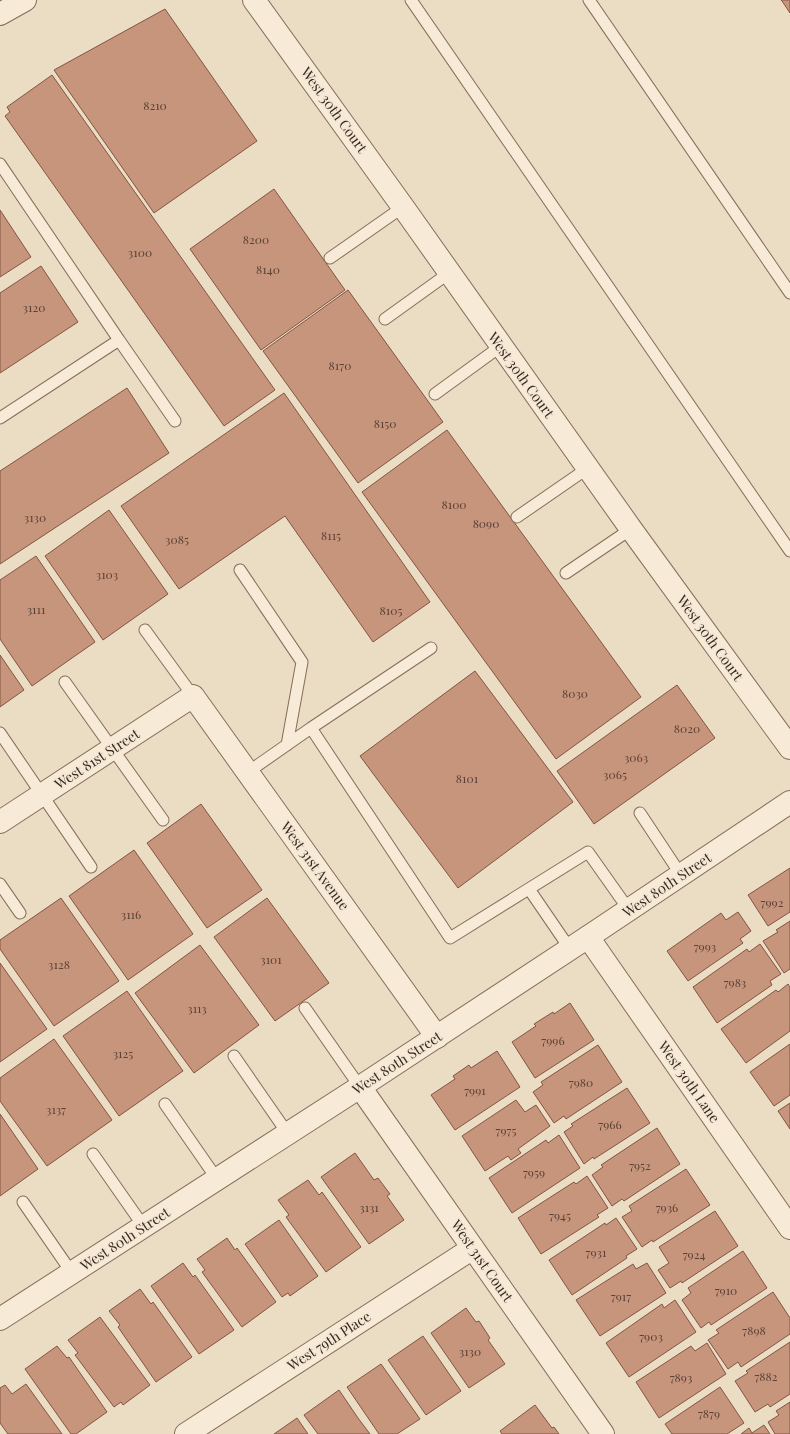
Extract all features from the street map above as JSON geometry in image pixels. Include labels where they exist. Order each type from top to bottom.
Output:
[{"type":"street","points":[[0,14],[25,0]]},
{"type":"street","name":"West 30th Court","points":[[254,0],[403,207],[631,530],[790,748]]},
{"type":"street","name":"West 81st Street","points":[[0,822],[193,696]]},
{"type":"street","name":"West 31st Avenue","points":[[193,696],[437,1037]]},
{"type":"street","name":"West 80th Street","points":[[0,1319],[288,1134],[570,950],[790,802]]},
{"type":"street","name":"West 30th Lane","points":[[588,937],[790,1228]]},
{"type":"street","name":"West 31st Court","points":[[360,1087],[603,1434]]},
{"type":"street","name":"West 79th Place","points":[[186,1434],[473,1248]]},
{"type":"lane","points":[[411,0],[790,552]]},
{"type":"lane","points":[[589,0],[790,293]]},
{"type":"lane","points":[[0,164],[175,421]]},
{"type":"lane","points":[[330,258],[403,207]]},
{"type":"lane","points":[[385,319],[449,273]]},
{"type":"lane","points":[[0,418],[119,340]]},
{"type":"lane","points":[[435,394],[501,346]]},
{"type":"lane","points":[[517,517],[588,468]]},
{"type":"lane","points":[[566,573],[631,530]]},
{"type":"lane","points":[[240,570],[302,662],[287,745]]},
{"type":"lane","points":[[145,630],[193,696]]},
{"type":"lane","points":[[248,772],[431,648]]},
{"type":"lane","points":[[65,682],[163,820]]},
{"type":"lane","points":[[311,728],[450,938],[588,852],[629,910]]},
{"type":"lane","points":[[0,733],[91,867]]},
{"type":"lane","points":[[640,813],[681,875]]},
{"type":"lane","points":[[0,884],[20,913]]},
{"type":"lane","points":[[529,889],[570,950]]},
{"type":"lane","points":[[305,1008],[360,1087]]},
{"type":"lane","points":[[234,1056],[288,1134]]},
{"type":"lane","points":[[165,1104],[217,1179]]},
{"type":"lane","points":[[93,1154],[144,1227]]},
{"type":"lane","points":[[24,1202],[72,1273]]},
{"type":"building","points":[[781,0],[790,0],[790,13],[782,1]]},
{"type":"building","points":[[165,9],[257,141],[154,213],[54,70]]},
{"type":"building","points":[[52,75],[275,390],[224,426],[5,116],[10,112],[7,107]]},
{"type":"building","points":[[274,189],[345,290],[261,350],[190,249]]},
{"type":"building","points":[[0,210],[31,257],[0,277]]},
{"type":"building","points":[[41,266],[78,322],[0,373],[0,293]]},
{"type":"building","points":[[348,290],[443,422],[358,483],[263,351]]},
{"type":"building","points":[[127,388],[169,453],[0,564],[0,471]]},
{"type":"building","points":[[284,393],[430,602],[373,642],[285,516],[179,589],[121,506]]},
{"type":"building","points":[[447,430],[641,697],[556,759],[362,492]]},
{"type":"building","points":[[109,510],[168,594],[103,640],[45,556]]},
{"type":"building","points":[[36,556],[95,642],[32,686],[0,639],[0,580]]},
{"type":"building","points":[[0,655],[24,690],[0,707]]},
{"type":"building","points":[[475,671],[573,802],[458,888],[360,756]]},
{"type":"building","points":[[677,685],[715,738],[594,824],[557,771]]},
{"type":"building","points":[[201,804],[262,890],[207,928],[147,843]]},
{"type":"building","points":[[134,850],[193,934],[128,980],[69,896]]},
{"type":"building","points":[[790,868],[790,912],[768,926],[748,895]]},
{"type":"building","points":[[61,898],[119,981],[54,1026],[0,949],[0,940]]},
{"type":"building","points":[[267,898],[329,983],[275,1021],[214,937]]},
{"type":"building","points":[[738,912],[751,931],[740,939],[743,943],[688,981],[667,951],[721,913],[726,920]]},
{"type":"building","points":[[790,921],[790,969],[784,973],[763,941],[778,932],[776,930]]},
{"type":"building","points":[[760,944],[781,974],[770,981],[772,985],[717,1023],[693,987],[747,949],[749,952]]},
{"type":"building","points":[[200,945],[259,1025],[194,1073],[135,993]]},
{"type":"building","points":[[0,963],[47,1029],[0,1062]]},
{"type":"building","points":[[788,984],[790,987],[790,1031],[746,1063],[721,1029],[776,990],[778,992]]},
{"type":"building","points":[[127,991],[183,1071],[119,1116],[63,1036]]},
{"type":"building","points":[[570,1003],[594,1040],[535,1078],[512,1042],[536,1026],[534,1024],[553,1012],[554,1014]]},
{"type":"building","points":[[54,1039],[112,1120],[47,1166],[0,1101],[0,1078]]},
{"type":"building","points":[[790,1044],[790,1095],[774,1106],[750,1072]]},
{"type":"building","points":[[598,1045],[622,1082],[566,1119],[564,1116],[554,1123],[533,1092],[543,1085],[541,1082]]},
{"type":"building","points":[[497,1051],[520,1087],[455,1130],[431,1095],[455,1079],[453,1076],[469,1065],[471,1068]]},
{"type":"building","points":[[627,1088],[650,1123],[584,1164],[564,1132],[573,1126],[571,1124]]},
{"type":"building","points":[[516,1100],[525,1112],[536,1105],[550,1126],[518,1149],[521,1153],[511,1160],[508,1156],[485,1171],[462,1136]]},
{"type":"building","points":[[790,1103],[790,1129],[778,1111]]},
{"type":"building","points":[[0,1114],[38,1169],[0,1196]]},
{"type":"building","points":[[657,1128],[680,1164],[624,1201],[622,1199],[612,1206],[592,1175],[603,1167],[601,1165]]},
{"type":"building","points":[[559,1135],[580,1168],[512,1213],[489,1178],[546,1140],[548,1143]]},
{"type":"building","points":[[355,1153],[374,1180],[378,1178],[390,1194],[387,1196],[404,1220],[369,1244],[321,1177]]},
{"type":"building","points":[[686,1169],[710,1205],[653,1242],[652,1240],[642,1247],[622,1217],[632,1211],[629,1206]]},
{"type":"building","points":[[587,1176],[608,1208],[597,1215],[599,1217],[541,1254],[518,1218],[574,1182],[576,1184]]},
{"type":"building","points":[[308,1180],[319,1195],[322,1192],[361,1247],[326,1272],[286,1217],[289,1215],[278,1200]]},
{"type":"building","points":[[715,1211],[738,1246],[682,1283],[681,1281],[670,1288],[658,1270],[669,1263],[659,1247]]},
{"type":"building","points":[[616,1218],[637,1249],[626,1256],[627,1258],[572,1295],[549,1260],[605,1223],[606,1225]]},
{"type":"building","points":[[279,1220],[318,1276],[290,1296],[288,1293],[282,1297],[245,1244]]},
{"type":"building","points":[[227,1238],[235,1250],[237,1248],[276,1302],[242,1327],[202,1272],[205,1270],[197,1259]]},
{"type":"building","points":[[743,1251],[767,1288],[711,1325],[709,1322],[701,1328],[682,1300],[691,1293],[688,1288]]},
{"type":"building","points":[[183,1263],[193,1277],[195,1275],[234,1330],[199,1354],[151,1286]]},
{"type":"building","points":[[647,1263],[666,1293],[600,1336],[576,1300],[633,1264],[636,1269]]},
{"type":"building","points":[[140,1289],[151,1304],[153,1302],[192,1357],[156,1382],[118,1327],[120,1325],[109,1311]]},
{"type":"building","points":[[773,1292],[790,1318],[790,1334],[741,1367],[738,1362],[728,1369],[708,1340],[719,1333],[716,1330]]},
{"type":"building","points":[[675,1300],[696,1332],[629,1377],[606,1343],[662,1304],[664,1308]]},
{"type":"building","points":[[466,1308],[476,1322],[479,1321],[490,1338],[488,1340],[505,1364],[469,1388],[431,1333]]},
{"type":"building","points":[[100,1317],[150,1385],[123,1405],[121,1402],[114,1407],[75,1355],[78,1353],[68,1340]]},
{"type":"building","points":[[423,1336],[461,1391],[426,1415],[388,1360]]},
{"type":"building","points":[[790,1342],[790,1394],[770,1407],[768,1404],[755,1412],[735,1381],[748,1373],[746,1371]]},
{"type":"building","points":[[707,1343],[726,1374],[659,1418],[636,1382],[691,1346],[695,1351]]},
{"type":"building","points":[[57,1346],[67,1358],[69,1357],[107,1412],[76,1434],[71,1434],[25,1369]]},
{"type":"building","points":[[381,1364],[420,1419],[397,1434],[379,1434],[347,1387]]},
{"type":"building","points":[[26,1384],[62,1434],[8,1434],[0,1423],[0,1388],[5,1385],[12,1394]]},
{"type":"building","points":[[720,1387],[744,1423],[727,1434],[672,1434],[665,1424]]},
{"type":"building","points":[[339,1390],[370,1434],[318,1434],[304,1415]]},
{"type":"building","points":[[790,1402],[790,1434],[775,1434],[768,1422],[779,1415],[776,1411]]},
{"type":"building","points":[[535,1405],[552,1428],[554,1427],[559,1434],[502,1434],[500,1431]]},
{"type":"building","points":[[297,1418],[308,1434],[274,1434]]},
{"type":"building","points":[[764,1425],[770,1434],[741,1434],[749,1428],[752,1433]]}]
